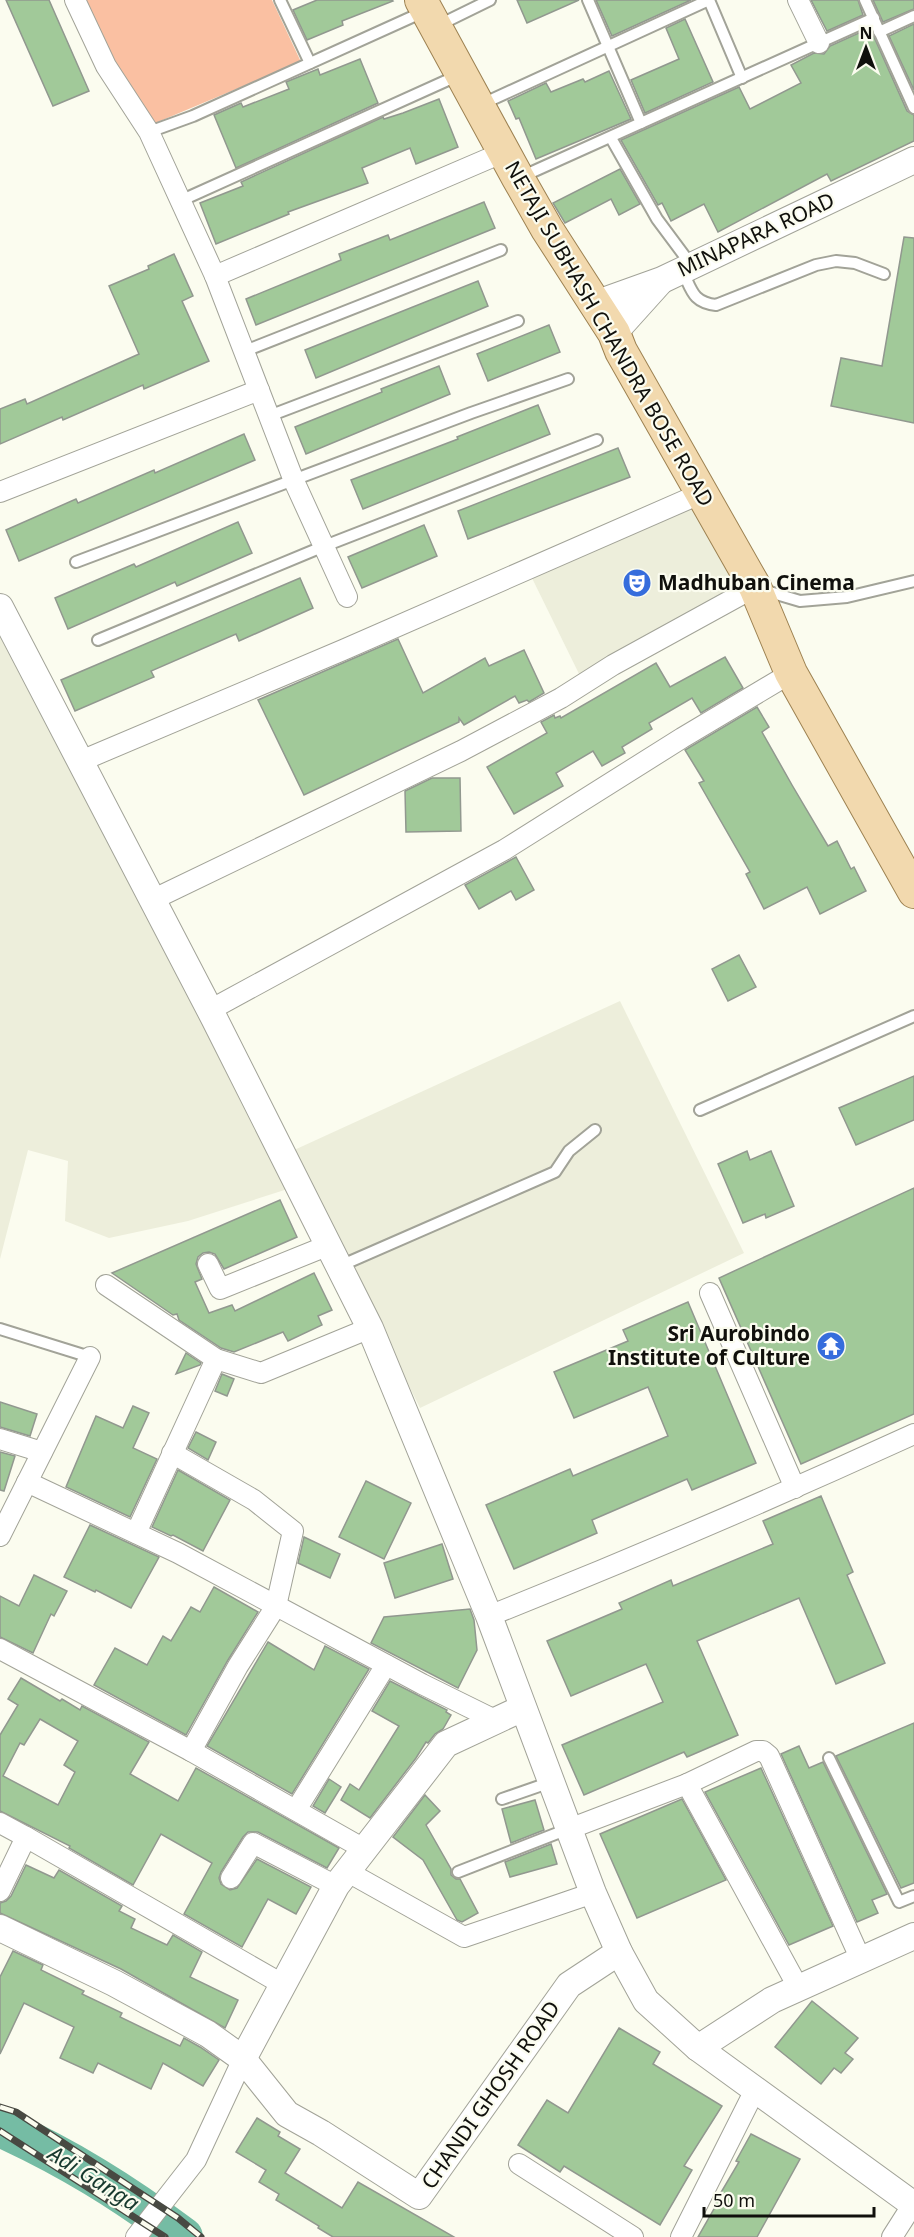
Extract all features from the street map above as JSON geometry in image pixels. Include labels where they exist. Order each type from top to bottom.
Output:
[{"type":"main road","name":"NETAJI SUBHASH CHANDRA BOSE ROAD","points":[[427,12],[511,165],[614,333],[621,351],[754,587],[791,673],[914,892]]},
{"type":"street","points":[[75,0],[106,66],[149,132],[215,276],[294,481],[322,547],[347,597]]},
{"type":"street","points":[[798,0],[819,43]]},
{"type":"street","name":"MINAPARA ROAD","points":[[595,304],[678,272],[914,160]]},
{"type":"street","points":[[215,276],[511,165]]},
{"type":"street","points":[[614,333],[678,272]]},
{"type":"street","points":[[0,492],[259,390]]},
{"type":"street","points":[[81,762],[702,493]]},
{"type":"street","points":[[152,900],[462,751],[561,698],[613,665],[754,587]]},
{"type":"street","points":[[0,609],[210,1010],[370,1328],[489,1616],[593,1893],[619,1952],[646,2001],[698,2048],[914,2205],[892,2237]]},
{"type":"street","points":[[210,1010],[504,850],[682,738],[791,673]]},
{"type":"street","points":[[208,1264],[220,1289],[334,1256]]},
{"type":"street","points":[[106,1285],[216,1359],[261,1373],[370,1328]]},
{"type":"street","points":[[710,1293],[795,1488]]},
{"type":"street","points":[[0,1536],[90,1357]]},
{"type":"street","points":[[136,1533],[216,1359]]},
{"type":"street","points":[[489,1616],[598,1573],[914,1434]]},
{"type":"street","points":[[0,1439],[42,1452]]},
{"type":"street","points":[[172,1453],[254,1500],[293,1531],[276,1606],[238,1666],[191,1751]]},
{"type":"street","points":[[27,1482],[178,1553],[386,1665],[497,1721]]},
{"type":"street","points":[[0,1650],[191,1751],[364,1850]]},
{"type":"street","points":[[296,1810],[386,1665]]},
{"type":"street","points":[[138,2234],[196,2160],[243,2059],[282,1983],[342,1879],[446,1744],[524,1708]]},
{"type":"street","points":[[569,1829],[687,1784],[756,1751],[763,1751],[769,1756],[861,1960]]},
{"type":"street","points":[[687,1784],[798,1987]]},
{"type":"street","points":[[0,1823],[282,1983]]},
{"type":"street","points":[[0,1891],[26,1837]]},
{"type":"street","points":[[231,1878],[253,1843],[342,1879],[464,1937],[593,1893]]},
{"type":"street","name":"CHANDI GHOSH ROAD","points":[[0,1928],[114,1983],[208,2034],[243,2059],[287,2114],[419,2196],[569,1985],[619,1952]]},
{"type":"street","points":[[698,2048],[772,2000],[914,1935]]},
{"type":"street","points":[[681,2237],[755,2090]]},
{"type":"street","points":[[519,2164],[633,2237]]},
{"type":"lane","points":[[280,0],[310,63]]},
{"type":"lane","points":[[149,132],[193,116],[427,12],[490,0]]},
{"type":"lane","points":[[588,0],[641,123]]},
{"type":"lane","points":[[478,106],[709,0],[742,78]]},
{"type":"lane","points":[[865,0],[914,108]]},
{"type":"lane","points":[[879,32],[914,16]]},
{"type":"lane","points":[[511,165],[611,138],[874,18]]},
{"type":"lane","points":[[180,201],[461,74]]},
{"type":"lane","points":[[611,138],[657,219],[678,272],[702,303],[716,305],[816,265],[836,261],[855,263],[884,274]]},
{"type":"lane","points":[[245,351],[501,250]]},
{"type":"lane","points":[[269,416],[518,321]]},
{"type":"lane","points":[[76,562],[471,413],[568,380]]},
{"type":"lane","points":[[98,640],[322,547],[597,440]]},
{"type":"lane","points":[[754,587],[800,601],[847,597],[914,581]]},
{"type":"lane","points":[[700,1110],[914,1016]]},
{"type":"lane","points":[[334,1256],[555,1172],[569,1151],[595,1130]]},
{"type":"lane","points":[[0,1329],[90,1357]]},
{"type":"lane","points":[[829,1758],[899,1902],[914,1896]]},
{"type":"lane","points":[[501,1798],[551,1782]]},
{"type":"lane","points":[[458,1872],[569,1829]]},
{"type":"shaded area","points":[[84,0],[272,0],[301,62],[153,124],[117,79]]},
{"type":"shaded area","points":[[698,499],[748,585],[583,682],[531,576]]},
{"type":"shaded area","points":[[0,616],[294,1187],[188,1221],[109,1238],[65,1221],[68,1161],[28,1150],[0,1259]]},
{"type":"shaded area","points":[[620,1001],[744,1253],[420,1408],[292,1151]]},
{"type":"building","points":[[6,0],[49,0],[89,91],[53,106]]},
{"type":"building","points":[[317,0],[393,1],[342,21],[343,25],[307,40],[293,10]]},
{"type":"building","points":[[517,0],[579,0],[527,23]]},
{"type":"building","points":[[596,0],[691,0],[612,36]]},
{"type":"building","points":[[811,0],[858,0],[863,15],[827,31]]},
{"type":"building","points":[[873,0],[914,0],[914,9],[883,22]]},
{"type":"building","points":[[685,19],[713,82],[645,113],[631,80],[679,59],[666,28]]},
{"type":"building","points":[[914,24],[914,90],[889,36]]},
{"type":"building","points":[[870,28],[907,111],[914,115],[914,141],[831,181],[827,174],[718,232],[704,204],[671,221],[662,203],[658,205],[621,140],[739,87],[750,109],[801,83],[791,65],[814,53],[824,54],[830,46]]},
{"type":"building","points":[[360,59],[378,103],[236,168],[214,115],[241,103],[243,107],[289,89],[286,82],[318,69],[320,75]]},
{"type":"building","points":[[609,71],[631,119],[536,159],[519,118],[516,119],[508,101],[546,83],[551,92],[583,79],[585,82]]},
{"type":"building","points":[[439,99],[458,147],[416,164],[410,148],[362,168],[368,183],[288,212],[289,214],[216,244],[200,203],[243,186],[241,182],[383,117],[384,119],[403,113]]},
{"type":"building","points":[[620,169],[640,204],[619,215],[611,199],[565,223],[553,203]]},
{"type":"building","points":[[484,202],[495,228],[256,325],[246,299],[341,260],[339,254],[388,235],[390,240]]},
{"type":"building","points":[[904,237],[914,238],[914,423],[831,406],[841,358],[882,366]]},
{"type":"building","points":[[174,254],[193,296],[182,301],[209,361],[144,389],[143,385],[63,420],[62,417],[0,444],[0,409],[25,399],[27,404],[139,354],[109,286],[149,269],[148,266]]},
{"type":"building","points":[[478,281],[488,306],[316,378],[305,350]]},
{"type":"building","points":[[549,325],[560,352],[488,381],[477,354]]},
{"type":"building","points":[[439,366],[450,394],[306,454],[295,427]]},
{"type":"building","points":[[538,405],[550,434],[363,509],[351,480]]},
{"type":"building","points":[[244,434],[255,460],[19,561],[6,530],[76,499],[78,503],[154,470],[155,473]]},
{"type":"building","points":[[618,448],[630,477],[468,539],[458,511]]},
{"type":"building","points":[[238,522],[252,553],[177,586],[175,582],[68,629],[55,598],[134,564],[136,567]]},
{"type":"building","points":[[424,525],[437,556],[362,588],[348,557]]},
{"type":"building","points":[[300,578],[313,608],[239,641],[236,634],[151,671],[154,677],[75,711],[61,680]]},
{"type":"building","points":[[398,639],[423,693],[485,658],[489,666],[524,650],[544,693],[529,702],[527,700],[519,703],[515,696],[464,725],[459,718],[459,722],[304,795],[258,700]]},
{"type":"building","points":[[725,657],[743,688],[701,713],[692,698],[649,723],[652,729],[622,747],[625,753],[602,766],[593,751],[556,773],[563,786],[514,814],[487,767],[547,733],[541,722],[554,715],[555,718],[560,716],[561,718],[656,663],[670,687]]},
{"type":"building","points":[[757,707],[769,727],[762,732],[828,846],[837,841],[851,869],[854,867],[866,891],[820,914],[807,887],[764,909],[746,874],[750,872],[699,783],[704,781],[685,750]]},
{"type":"building","points":[[432,778],[460,778],[461,831],[406,832],[405,791]]},
{"type":"building","points":[[516,857],[534,890],[516,900],[511,891],[479,909],[465,885]]},
{"type":"building","points":[[739,955],[756,987],[728,1001],[712,969]]},
{"type":"building","points":[[914,1076],[914,1120],[856,1145],[839,1108]]},
{"type":"building","points":[[747,1151],[750,1160],[771,1151],[794,1206],[766,1218],[765,1214],[743,1223],[718,1164]]},
{"type":"building","name":"Sri Aurobindo Institute of Culture","points":[[914,1188],[914,1414],[801,1464],[719,1278]]},
{"type":"building","points":[[280,1200],[297,1237],[224,1269],[215,1254],[203,1253],[198,1257],[196,1264],[202,1279],[195,1282],[209,1313],[232,1305],[235,1311],[314,1273],[332,1310],[318,1316],[322,1325],[288,1341],[283,1332],[234,1352],[221,1348],[179,1320],[177,1314],[173,1315],[112,1273]]},
{"type":"building","points":[[688,1302],[756,1463],[692,1490],[687,1479],[592,1520],[597,1533],[514,1569],[486,1505],[570,1469],[573,1476],[668,1436],[648,1387],[574,1418],[554,1372],[628,1341],[623,1330]]},
{"type":"building","points":[[186,1353],[201,1363],[176,1374]]},
{"type":"building","points":[[222,1374],[234,1379],[227,1396],[215,1391]]},
{"type":"building","points":[[0,1402],[37,1414],[30,1436],[0,1427]]},
{"type":"building","points":[[133,1406],[149,1413],[133,1448],[157,1459],[130,1517],[66,1487],[96,1416],[123,1428]]},
{"type":"building","points":[[196,1432],[216,1442],[208,1460],[188,1448]]},
{"type":"building","points":[[0,1452],[15,1456],[4,1491],[0,1490]]},
{"type":"building","points":[[178,1470],[230,1500],[203,1551],[152,1527]]},
{"type":"building","points":[[366,1481],[411,1503],[384,1559],[339,1537]]},
{"type":"building","points":[[821,1496],[853,1572],[847,1575],[885,1663],[836,1684],[799,1598],[697,1641],[738,1735],[687,1757],[684,1752],[584,1795],[562,1745],[663,1702],[646,1664],[571,1696],[547,1641],[622,1609],[619,1603],[671,1580],[673,1586],[773,1544],[763,1521]]},
{"type":"building","points":[[90,1525],[159,1557],[131,1608],[64,1577]]},
{"type":"building","points":[[304,1537],[340,1554],[330,1578],[298,1563]]},
{"type":"building","points":[[442,1544],[453,1579],[395,1598],[384,1563]]},
{"type":"building","points":[[34,1575],[67,1591],[54,1616],[51,1614],[33,1653],[0,1637],[0,1596],[19,1606]]},
{"type":"building","points":[[214,1587],[258,1612],[186,1735],[94,1685],[115,1648],[147,1665],[163,1636],[171,1641],[191,1607],[200,1612]]},
{"type":"building","points":[[470,1609],[474,1620],[477,1650],[458,1688],[371,1643],[384,1617]]},
{"type":"building","points":[[268,1642],[314,1670],[325,1646],[369,1669],[292,1794],[207,1746]]},
{"type":"building","points":[[21,1678],[60,1701],[62,1699],[80,1710],[82,1706],[149,1742],[130,1774],[178,1801],[196,1768],[339,1848],[327,1868],[258,1832],[248,1832],[243,1837],[221,1872],[219,1878],[221,1884],[230,1890],[237,1888],[257,1859],[311,1887],[296,1914],[268,1899],[242,1947],[184,1914],[212,1863],[161,1834],[133,1885],[69,1848],[70,1846],[0,1811],[0,1735],[18,1705],[8,1699]],"holes":[[[40,1719],[78,1741],[64,1765],[75,1772],[58,1805],[3,1776],[20,1743],[24,1745]]]},
{"type":"building","points":[[390,1681],[447,1710],[446,1712],[451,1715],[443,1729],[435,1734],[428,1743],[426,1742],[370,1818],[341,1800],[350,1784],[359,1790],[399,1726],[372,1711]]},
{"type":"building","points":[[914,1723],[914,1883],[901,1888],[836,1756]]},
{"type":"building","points":[[799,1746],[809,1768],[823,1762],[887,1894],[872,1900],[878,1913],[857,1922],[781,1754]]},
{"type":"building","points":[[761,1768],[833,1926],[789,1945],[705,1792]]},
{"type":"building","points":[[329,1779],[341,1787],[325,1813],[313,1806]]},
{"type":"building","points":[[425,1795],[440,1811],[426,1825],[451,1869],[451,1875],[460,1879],[478,1913],[462,1922],[457,1920],[423,1860],[393,1837]]},
{"type":"building","points":[[682,1799],[726,1880],[637,1918],[600,1834]]},
{"type":"building","points":[[535,1800],[544,1830],[511,1843],[502,1809]]},
{"type":"building","points":[[551,1844],[557,1864],[510,1877],[505,1862]]},
{"type":"building","points":[[26,1865],[54,1878],[59,1870],[122,1906],[119,1911],[135,1919],[131,1928],[167,1945],[173,1935],[202,1952],[190,1977],[238,2000],[225,2028],[121,1969],[0,1913],[0,1903],[11,1896]]},
{"type":"building","points":[[13,1951],[43,1965],[41,1970],[84,1991],[82,1994],[122,2013],[120,2017],[180,2046],[184,2038],[219,2060],[203,2086],[163,2063],[151,2089],[98,2063],[93,2073],[60,2058],[74,2027],[24,2003],[0,2054],[0,1977]]},
{"type":"building","points":[[812,2001],[858,2038],[845,2053],[853,2059],[841,2073],[834,2068],[821,2084],[775,2047]]},
{"type":"building","points":[[619,2028],[660,2052],[653,2064],[722,2106],[684,2166],[692,2170],[660,2225],[564,2166],[560,2172],[518,2145],[547,2100],[568,2113]]},
{"type":"building","points":[[257,2118],[280,2132],[278,2136],[300,2149],[285,2173],[342,2208],[358,2182],[454,2237],[333,2237],[318,2228],[319,2226],[276,2200],[279,2194],[259,2182],[266,2170],[236,2152]]},
{"type":"building","points":[[751,2134],[800,2159],[757,2237],[698,2237],[739,2162],[736,2161]]},
{"type":"waterway","name":"Adi Ganga","points":[[0,2127],[49,2151],[94,2177],[139,2205],[183,2237]]},
{"type":"railway","points":[[0,2107],[16,2112],[178,2218],[201,2237]]},
{"type":"railway","points":[[0,2131],[165,2237]]},
{"type":"place","name":"Madhuban Cinema","points":[[637,583]]},
{"type":"place","name":"Sri Aurobindo Institute of Culture","points":[[831,1346]]}]
